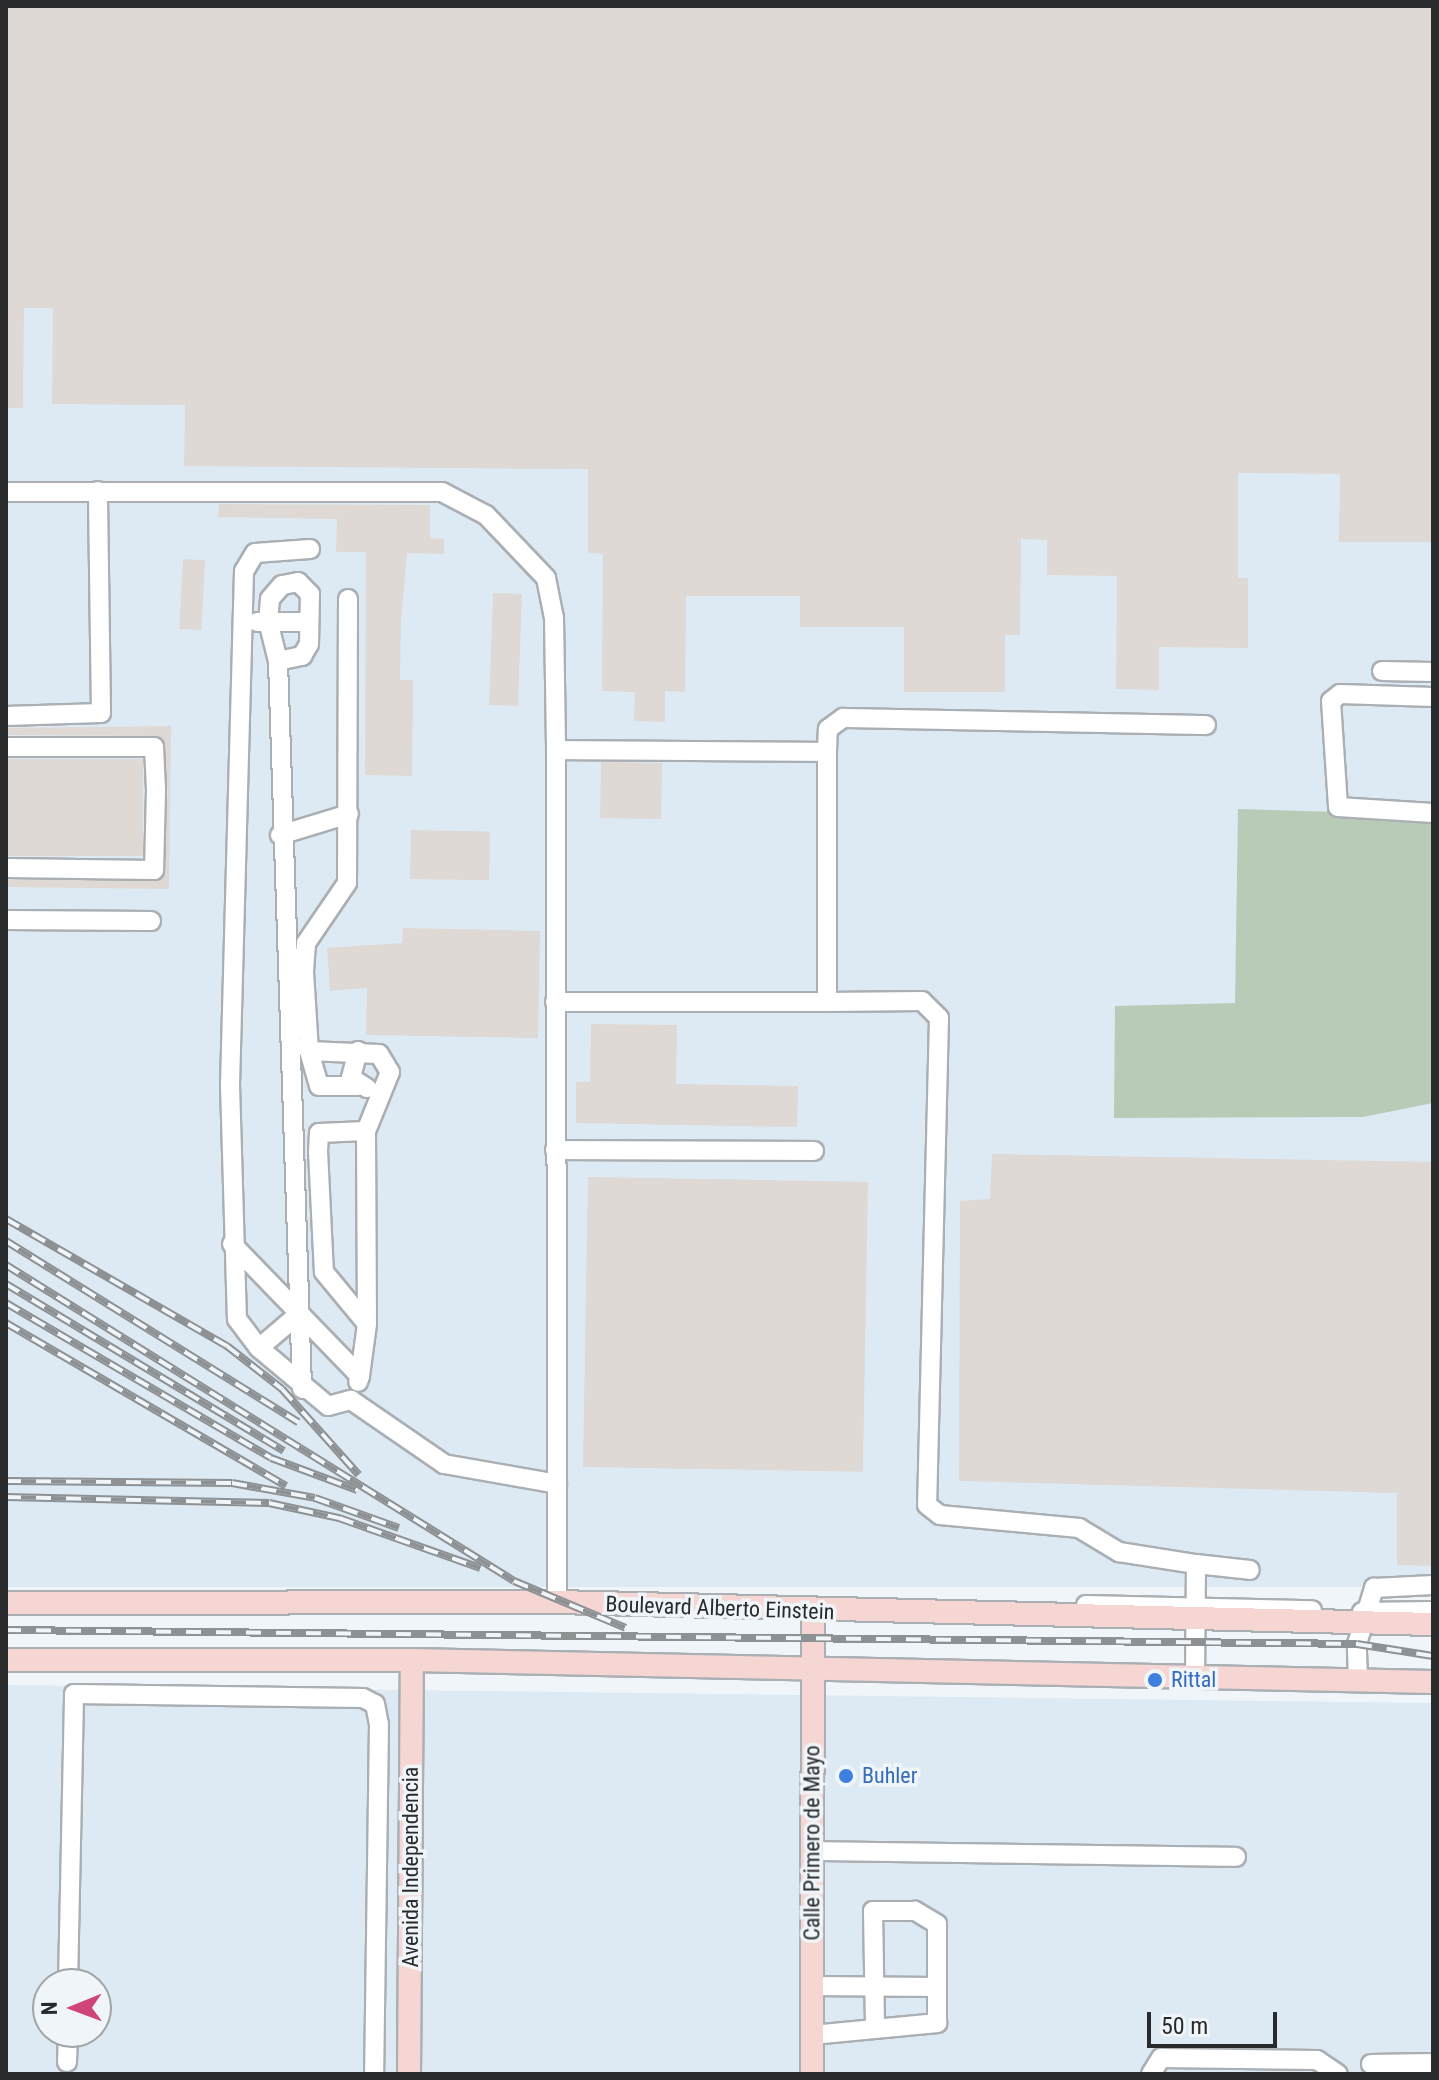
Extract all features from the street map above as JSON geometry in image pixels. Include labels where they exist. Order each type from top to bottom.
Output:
[{"type":"main road","name":"Boulevard Alberto Einstein","points":[[6,1603],[557,1602],[813,1613],[1195,1612],[1364,1618],[1433,1624]]},
{"type":"main road","name":"Calle Primero de Mayo","points":[[812,2074],[813,1613]]},
{"type":"main road","points":[[6,1660],[412,1660],[1433,1682]]},
{"type":"main road","name":"Avenida Independencia","points":[[409,2074],[412,1660]]},
{"type":"lane","points":[[6,492],[416,489],[459,497],[515,540],[546,578],[554,618],[556,750],[557,1602]]},
{"type":"lane","points":[[6,716],[101,713],[98,491]]},
{"type":"lane","points":[[310,549],[255,553],[244,571],[232,1244],[237,1319],[259,1348],[302,1389],[328,1406],[351,1400],[444,1464],[557,1484]]},
{"type":"lane","points":[[278,661],[302,656],[310,594],[298,582],[282,585],[270,599],[268,621],[278,661],[280,835],[302,1389]]},
{"type":"lane","points":[[348,599],[347,883],[306,943],[309,1051],[319,1086],[384,1085]]},
{"type":"lane","points":[[244,624],[307,622]]},
{"type":"lane","points":[[1382,671],[1433,672]]},
{"type":"lane","points":[[1433,697],[1340,694],[1331,701],[1338,807],[1433,813]]},
{"type":"lane","points":[[827,1002],[828,729],[843,718],[1206,725]]},
{"type":"lane","points":[[6,747],[154,747],[156,790],[154,870],[6,868]]},
{"type":"lane","points":[[556,750],[827,752]]},
{"type":"lane","points":[[280,835],[349,814]]},
{"type":"lane","points":[[6,920],[151,921]]},
{"type":"lane","points":[[555,1002],[922,1001],[939,1018],[930,1509],[1072,1527],[1129,1555],[1250,1570]]},
{"type":"lane","points":[[309,1051],[379,1054],[390,1072],[366,1131],[367,1324],[360,1376],[351,1400]]},
{"type":"lane","points":[[358,1051],[350,1069],[358,1086]]},
{"type":"lane","points":[[293,1133],[366,1131]]},
{"type":"lane","points":[[319,1133],[324,1272],[367,1324]]},
{"type":"lane","points":[[555,1150],[814,1151]]},
{"type":"lane","points":[[232,1244],[360,1376]]},
{"type":"lane","points":[[259,1348],[300,1313]]},
{"type":"lane","points":[[1195,1677],[1196,1564]]},
{"type":"lane","points":[[1358,1680],[1364,1618],[1374,1588],[1433,1585]]},
{"type":"lane","points":[[1364,1618],[1433,1611]]},
{"type":"lane","points":[[68,1968],[74,1694],[363,1698],[375,1704],[379,1724],[374,2074]]},
{"type":"lane","points":[[812,1851],[1236,1857]]},
{"type":"lane","points":[[812,2035],[937,2023],[937,1924],[915,1911],[873,1911],[875,2027]]},
{"type":"lane","points":[[812,1986],[936,1987]]},
{"type":"lane","points":[[67,2048],[67,2062]]},
{"type":"lane","points":[[1151,2074],[1161,2058],[1317,2060],[1338,2074]]},
{"type":"lane","points":[[1371,2064],[1433,2068]]},
{"type":"shaded area","points":[[6,6],[1433,6],[1433,1587],[6,1587]]},
{"type":"shaded area","points":[[6,1685],[1433,1703],[1433,2074],[6,2074]]},
{"type":"green space","points":[[1238,809],[1433,815],[1433,1103],[1363,1117],[1114,1118],[1115,1006],[1235,1003]]},
{"type":"building","points":[[6,6],[1433,6],[1433,542],[1339,542],[1340,474],[1238,473],[1238,578],[1248,578],[1248,648],[1159,647],[1159,690],[1116,689],[1117,576],[1047,575],[1047,540],[1021,539],[1020,635],[1005,635],[1005,692],[904,692],[904,627],[800,627],[800,596],[686,596],[685,692],[665,691],[665,722],[634,721],[635,692],[602,691],[603,554],[588,553],[588,469],[184,466],[185,405],[52,404],[53,308],[24,308],[23,408],[6,408]]},
{"type":"building","points":[[219,504],[430,505],[430,538],[444,539],[444,554],[407,553],[401,619],[400,680],[413,680],[412,776],[365,775],[366,552],[336,552],[337,519],[218,517]]},
{"type":"building","points":[[183,559],[205,560],[201,630],[179,629]]},
{"type":"building","points":[[493,593],[522,594],[518,706],[489,705]]},
{"type":"building","points":[[171,726],[169,889],[6,887],[6,880],[160,880],[168,790],[159,736],[6,735],[6,728]]},
{"type":"building","points":[[6,759],[143,759],[143,856],[6,856]]},
{"type":"building","points":[[601,762],[662,763],[661,819],[600,818]]},
{"type":"building","points":[[411,830],[490,831],[489,880],[410,879]]},
{"type":"building","points":[[403,928],[540,931],[538,1038],[366,1035],[367,988],[330,991],[327,948],[402,943]]},
{"type":"building","points":[[591,1024],[677,1025],[676,1084],[798,1086],[797,1127],[576,1123],[576,1082],[590,1082]]},
{"type":"building","points":[[992,1154],[1433,1162],[1433,1566],[1397,1565],[1397,1493],[959,1481],[960,1201],[990,1199]]},
{"type":"building","points":[[588,1177],[868,1182],[863,1472],[583,1467]]},
{"type":"railway","points":[[6,1219],[227,1346],[282,1389],[359,1475]]},
{"type":"railway","points":[[6,1241],[298,1422]]},
{"type":"railway","points":[[6,1265],[514,1581],[626,1628]]},
{"type":"railway","points":[[6,1284],[284,1451]]},
{"type":"railway","points":[[6,1303],[271,1458],[357,1490]]},
{"type":"railway","points":[[6,1323],[286,1486]]},
{"type":"railway","points":[[6,1481],[232,1483],[315,1498],[399,1528]]},
{"type":"railway","points":[[6,1497],[269,1503],[339,1518],[480,1568]]},
{"type":"railway","points":[[6,1630],[1357,1644],[1433,1656]]},
{"type":"place","name":"Rittal","points":[[1155,1680]]},
{"type":"place","name":"Buhler","points":[[846,1776]]}]
